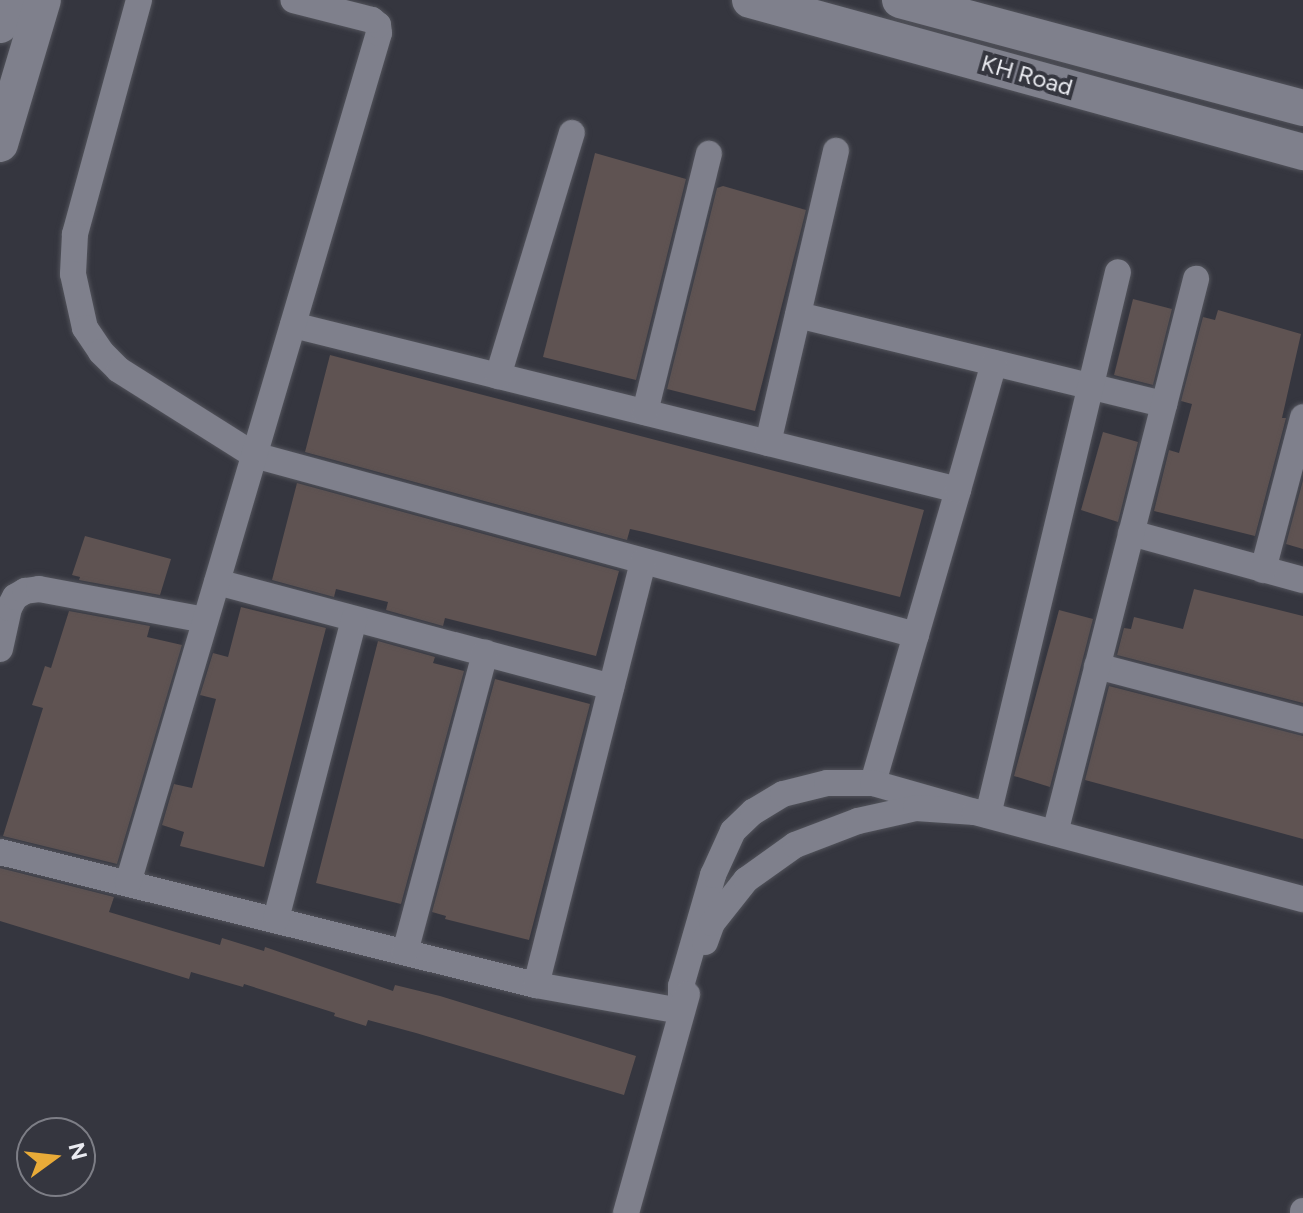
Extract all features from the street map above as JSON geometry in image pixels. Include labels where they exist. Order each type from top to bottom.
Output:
[{"type":"main road","points":[[0,25],[7,0]]},
{"type":"main road","points":[[0,144],[43,0]]},
{"type":"main road","name":"KH Road","points":[[750,0],[1303,152]]},
{"type":"main road","name":"KH Road","points":[[900,0],[1303,108]]},
{"type":"street","points":[[139,0],[75,234],[73,274],[85,328],[101,352],[119,370],[254,455],[916,635]]},
{"type":"street","points":[[128,883],[379,33],[372,20],[293,0]]},
{"type":"street","points":[[498,376],[572,133]]},
{"type":"street","points":[[768,443],[836,151]]},
{"type":"street","points":[[645,412],[709,154]]},
{"type":"street","points":[[982,814],[1092,387],[1118,272]]},
{"type":"street","points":[[1055,833],[1196,279]]},
{"type":"street","points":[[798,315],[1164,404]]},
{"type":"street","points":[[293,325],[958,490]]},
{"type":"street","points":[[873,783],[994,363]]},
{"type":"street","points":[[1263,570],[1303,417]]},
{"type":"street","points":[[1131,533],[1303,580]]},
{"type":"street","points":[[536,985],[643,561]]},
{"type":"street","points":[[217,582],[611,687]]},
{"type":"street","points":[[0,649],[9,608],[15,597],[25,591],[39,589],[205,620]]},
{"type":"street","points":[[276,919],[354,619]]},
{"type":"street","points":[[405,952],[485,653]]},
{"type":"street","points":[[1097,666],[1303,720]]},
{"type":"street","points":[[681,1011],[681,986],[693,940],[713,875],[733,831],[753,812],[783,794],[827,783],[873,783],[1303,899]]},
{"type":"street","points":[[626,1213],[681,1011],[712,923],[746,880],[795,845],[858,821],[916,808],[982,814]]},
{"type":"street","points":[[0,852],[536,985],[681,1011]]},
{"type":"building","points":[[595,153],[686,179],[636,380],[543,357]]},
{"type":"building","points":[[723,186],[806,210],[755,411],[667,389],[717,188]]},
{"type":"building","points":[[1133,299],[1172,309],[1153,385],[1114,375]]},
{"type":"building","points":[[1218,310],[1301,334],[1282,418],[1286,418],[1255,536],[1154,511],[1169,450],[1179,453],[1192,404],[1181,401],[1203,317],[1215,320]]},
{"type":"building","points":[[330,355],[924,510],[900,597],[630,529],[627,540],[305,452]]},
{"type":"building","points":[[1103,432],[1138,442],[1118,522],[1081,510]]},
{"type":"building","points":[[1303,480],[1303,549],[1286,544]]},
{"type":"building","points":[[297,483],[619,571],[596,656],[445,618],[443,626],[386,610],[388,602],[336,589],[334,597],[272,580]]},
{"type":"building","points":[[85,536],[171,559],[160,595],[79,580],[80,577],[72,575]]},
{"type":"building","points":[[1194,589],[1303,616],[1303,703],[1117,655],[1124,628],[1131,629],[1134,617],[1183,629]]},
{"type":"building","points":[[241,607],[326,628],[264,867],[180,846],[184,832],[162,825],[174,784],[192,788],[216,699],[200,695],[213,653],[228,657]]},
{"type":"building","points":[[1059,610],[1093,619],[1050,787],[1014,776]]},
{"type":"building","points":[[69,611],[150,626],[147,637],[182,645],[117,864],[3,836],[43,708],[32,705],[45,666],[51,668]]},
{"type":"building","points":[[378,641],[435,657],[433,663],[464,671],[401,904],[316,883]]},
{"type":"building","points":[[495,679],[590,704],[529,940],[445,919],[446,916],[432,912]]},
{"type":"building","points":[[1109,686],[1303,736],[1303,839],[1085,780]]},
{"type":"building","points":[[0,868],[114,897],[109,912],[169,930],[220,945],[222,938],[264,951],[265,947],[393,991],[395,985],[440,996],[636,1056],[624,1095],[368,1020],[366,1026],[244,984],[243,987],[191,972],[189,979],[0,921]]}]
